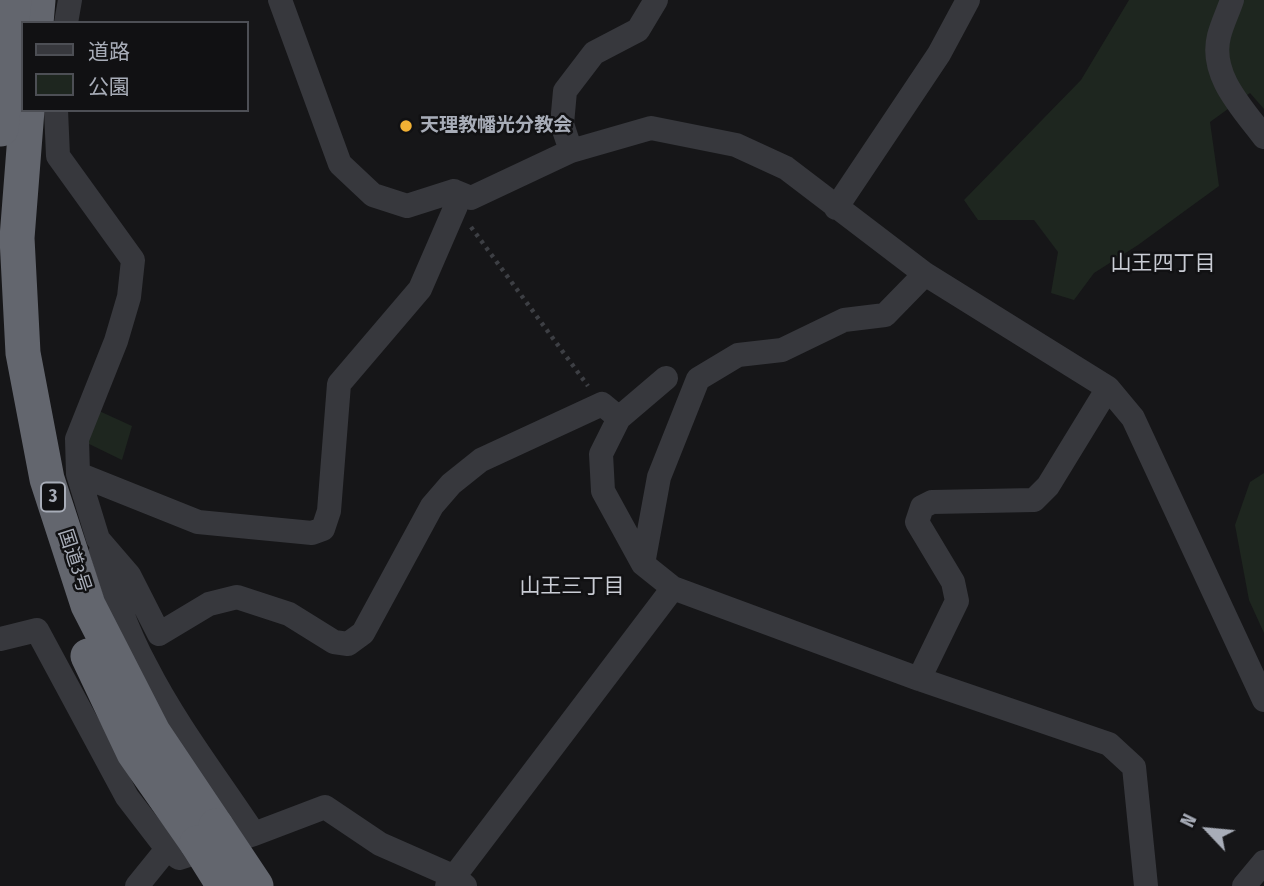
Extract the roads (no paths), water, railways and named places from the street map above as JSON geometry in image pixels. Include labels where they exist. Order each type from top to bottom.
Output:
[{"type":"highway","name":"国道3号","points":[[14,0],[13,130],[23,353],[47,479],[88,605],[153,732],[193,840],[256,886]]},
{"type":"highway","points":[[36,21],[38,0]]},
{"type":"highway","name":"国道3号","points":[[0,348],[25,489],[66,613],[134,753],[224,886]]},
{"type":"street","points":[[0,7],[23,0]]},
{"type":"street","points":[[66,21],[70,0]]},
{"type":"street","points":[[280,0],[340,164],[373,195],[407,206],[471,198],[571,151],[651,128],[736,145],[786,168],[925,274],[1108,388],[1133,418],[1264,701]]},
{"type":"street","points":[[571,151],[562,124],[565,91],[594,53],[638,30],[656,0]]},
{"type":"street","points":[[836,208],[939,54],[968,0]]},
{"type":"street","points":[[1232,0],[1218,38],[1219,64],[1228,89],[1264,137]]},
{"type":"street","points":[[57,112],[58,156],[133,260],[129,297],[116,341],[77,439],[78,474],[118,604],[146,666],[190,741],[254,834]]},
{"type":"street","points":[[78,474],[198,522],[312,533],[323,529],[329,512],[339,384],[420,289],[455,199]]},
{"type":"street","points":[[643,564],[659,477],[698,379],[738,355],[782,350],[844,320],[885,315],[925,274]]},
{"type":"street","points":[[98,539],[128,575],[159,634],[209,604],[237,597],[289,614],[334,642],[348,645],[363,633],[432,506],[452,484],[481,460],[610,411],[666,378]]},
{"type":"street","points":[[919,679],[957,601],[953,582],[917,522],[922,507],[932,502],[1034,500],[1048,486],[1108,388]]},
{"type":"street","points":[[610,411],[601,454],[603,491],[643,564],[673,588],[919,679],[1109,744],[1134,767],[1146,886]]},
{"type":"street","points":[[193,840],[179,858],[325,807],[380,844],[456,883],[673,588]]},
{"type":"street","points":[[0,639],[37,629],[127,797],[193,840]]},
{"type":"street","points":[[137,886],[193,840]]},
{"type":"street","points":[[1244,886],[1264,862]]},
{"type":"place","name":"天理教幡光分教会","points":[[406,126]]},
{"type":"district","name":"山王四丁目","points":[[1163,264]]},
{"type":"district","name":"山王三丁目","points":[[572,587]]}]
